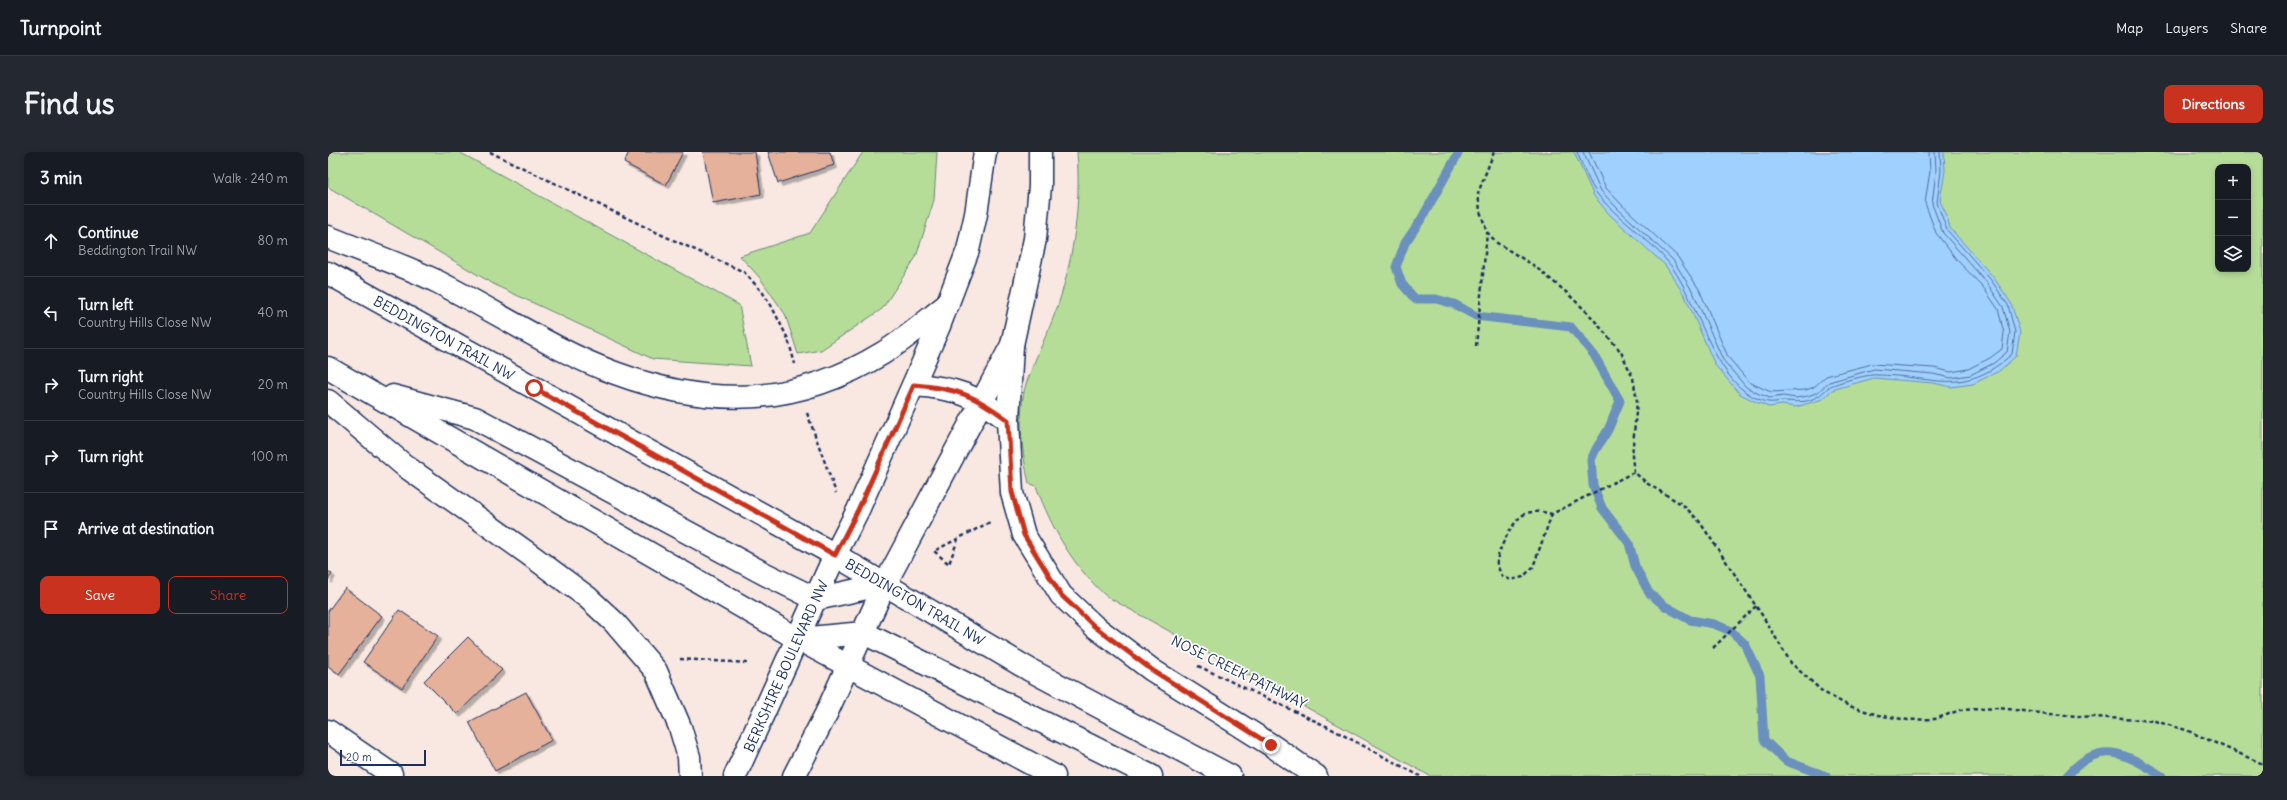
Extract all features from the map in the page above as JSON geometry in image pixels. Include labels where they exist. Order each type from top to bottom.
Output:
[{"type":"main road","name":"BERKSHIRE BOULEVARD NW","points":[[735,776],[835,555],[858,510],[914,385],[948,304],[968,250],[976,214],[985,152]]},
{"type":"main road","points":[[1040,152],[1040,186],[1035,239],[1012,345],[1008,420],[1012,492],[1024,535],[1061,595],[1094,626],[1152,670],[1316,776]]},
{"type":"main road","points":[[328,237],[434,280],[576,356],[614,373],[688,393],[724,398],[758,398],[788,393],[811,387],[884,353],[948,304]]},
{"type":"main road","name":"BEDDINGTON TRAIL NW","points":[[328,273],[835,555],[1030,670],[1230,776]]},
{"type":"main road","points":[[794,776],[849,665],[885,584],[1012,345]]},
{"type":"main road","points":[[328,368],[798,639],[1054,776]]},
{"type":"main road","points":[[914,385],[940,387],[964,393],[981,401],[1008,420]]},
{"type":"main road","points":[[365,388],[475,418],[765,574],[816,599],[885,584]]},
{"type":"main road","points":[[328,401],[405,466],[587,597],[614,622],[656,671],[680,727],[689,757],[690,776]]},
{"type":"main road","points":[[798,639],[864,633],[1151,776]]},
{"type":"main road","points":[[328,731],[391,774]]},
{"type":"path","points":[[490,152],[662,235],[744,272],[763,293],[772,307],[788,339],[797,369]]},
{"type":"path","points":[[1494,152],[1478,193],[1480,211],[1487,232],[1497,243],[1533,265],[1566,292],[1589,314],[1621,352],[1633,378],[1637,401],[1632,456],[1634,472],[1648,484],[1683,505],[1699,521],[1756,606],[1791,663],[1805,677],[1824,692],[1849,706],[1878,715],[1908,720],[1929,719],[1945,716],[1960,710],[1999,708],[2055,714],[2155,721],[2186,730],[2263,764]]},
{"type":"path","points":[[1476,346],[1487,232]]},
{"type":"path","points":[[806,411],[838,499]]},
{"type":"path","points":[[1552,514],[1532,567],[1523,577],[1511,580],[1502,576],[1496,563],[1511,528],[1523,514],[1538,511],[1552,514],[1634,472]]},
{"type":"path","points":[[958,539],[949,564],[934,551],[996,519]]},
{"type":"path","points":[[1713,648],[1756,606]]},
{"type":"path","points":[[674,659],[749,663]]},
{"type":"path","name":"NOSE CREEK PATHWAY","points":[[1196,665],[1328,727],[1420,776]]},
{"type":"green space","points":[[328,152],[459,152],[739,305],[751,366],[653,359],[497,286],[328,187]]},
{"type":"green space","points":[[863,152],[937,152],[934,200],[916,257],[882,309],[821,350],[798,354],[785,314],[760,278],[740,256],[810,233]]},
{"type":"green space","points":[[1077,152],[2263,152],[2263,776],[1430,776],[1106,596],[1083,572],[1064,546],[1042,502],[1036,486],[1029,483],[1024,460],[1021,421],[1023,396],[1026,384],[1064,287],[1075,230],[1078,191]]},
{"type":"water","points":[[1574,152],[1944,152],[1945,171],[1940,201],[1947,216],[1950,228],[1994,278],[2011,303],[2020,332],[2016,356],[1999,371],[1973,384],[1951,387],[1933,383],[1874,378],[1832,390],[1823,399],[1796,407],[1782,405],[1769,407],[1756,402],[1740,394],[1715,365],[1685,296],[1665,265],[1610,215],[1594,196]]},
{"type":"building","points":[[629,152],[683,152],[666,185],[624,163]]},
{"type":"building","points":[[703,152],[755,152],[761,194],[713,203]]},
{"type":"building","points":[[768,152],[830,152],[834,165],[778,183]]},
{"type":"building","points":[[328,571],[332,574],[328,580]]},
{"type":"building","points":[[345,588],[382,616],[339,674],[328,666],[328,611]]},
{"type":"building","points":[[399,610],[438,636],[402,688],[363,662]]},
{"type":"building","points":[[468,637],[502,670],[457,714],[424,681]]},
{"type":"building","points":[[526,692],[552,740],[495,771],[469,722]]},
{"type":"waterway","points":[[1459,152],[1422,218],[1405,243],[1396,267],[1402,284],[1415,299],[1436,299],[1454,304],[1476,316],[1571,327],[1594,355],[1620,401],[1608,430],[1591,460],[1593,485],[1602,508],[1629,543],[1635,566],[1649,593],[1665,606],[1690,620],[1714,624],[1731,631],[1745,644],[1760,676],[1764,740],[1786,761],[1826,776]]},
{"type":"waterway","points":[[2067,776],[2079,764],[2091,756],[2102,753],[2113,753],[2125,756],[2137,761],[2162,776]]},
{"type":"route","points":[[534,388],[835,555],[858,510],[914,385],[940,387],[964,393],[981,401],[1008,420],[1012,492],[1016,509],[1024,535],[1061,595],[1094,626],[1152,670],[1271,745]]}]
